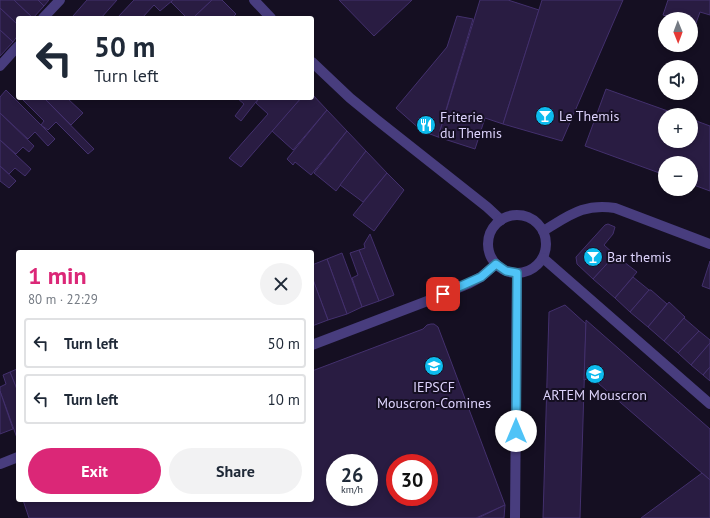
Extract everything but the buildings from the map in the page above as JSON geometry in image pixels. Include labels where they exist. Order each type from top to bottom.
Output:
[{"type":"street","points":[[46,16],[60,0]]},
{"type":"street","points":[[254,0],[269,16]]},
{"type":"street","points":[[0,66],[16,48]]},
{"type":"street","points":[[314,64],[350,98],[487,207],[501,220]]},
{"type":"street","points":[[543,231],[583,209],[602,206],[615,208],[710,244]]},
{"type":"street","points":[[515,215],[525,216],[534,220],[543,231],[546,242],[545,253],[539,263],[530,271],[517,273],[506,271],[496,264],[490,255],[488,244],[490,233],[496,223],[501,220],[515,215]]},
{"type":"street","points":[[543,258],[710,404]]},
{"type":"street","points":[[314,344],[468,284],[481,277],[496,264]]},
{"type":"street","points":[[515,518],[517,273]]},
{"type":"street","points":[[0,464],[16,458]]},
{"type":"place","name":"Le Themis","points":[[545,116]]},
{"type":"place","name":"Friterie du Themis","points":[[426,125]]},
{"type":"place","name":"Bar themis","points":[[593,257]]},
{"type":"place","name":"IEPSCF Mouscron-Comines","points":[[434,366]]},
{"type":"place","name":"ARTEM Mouscron","points":[[595,374]]},
{"type":"route","points":[[443,294],[481,277],[496,264],[506,271],[517,273],[516,431]]}]
